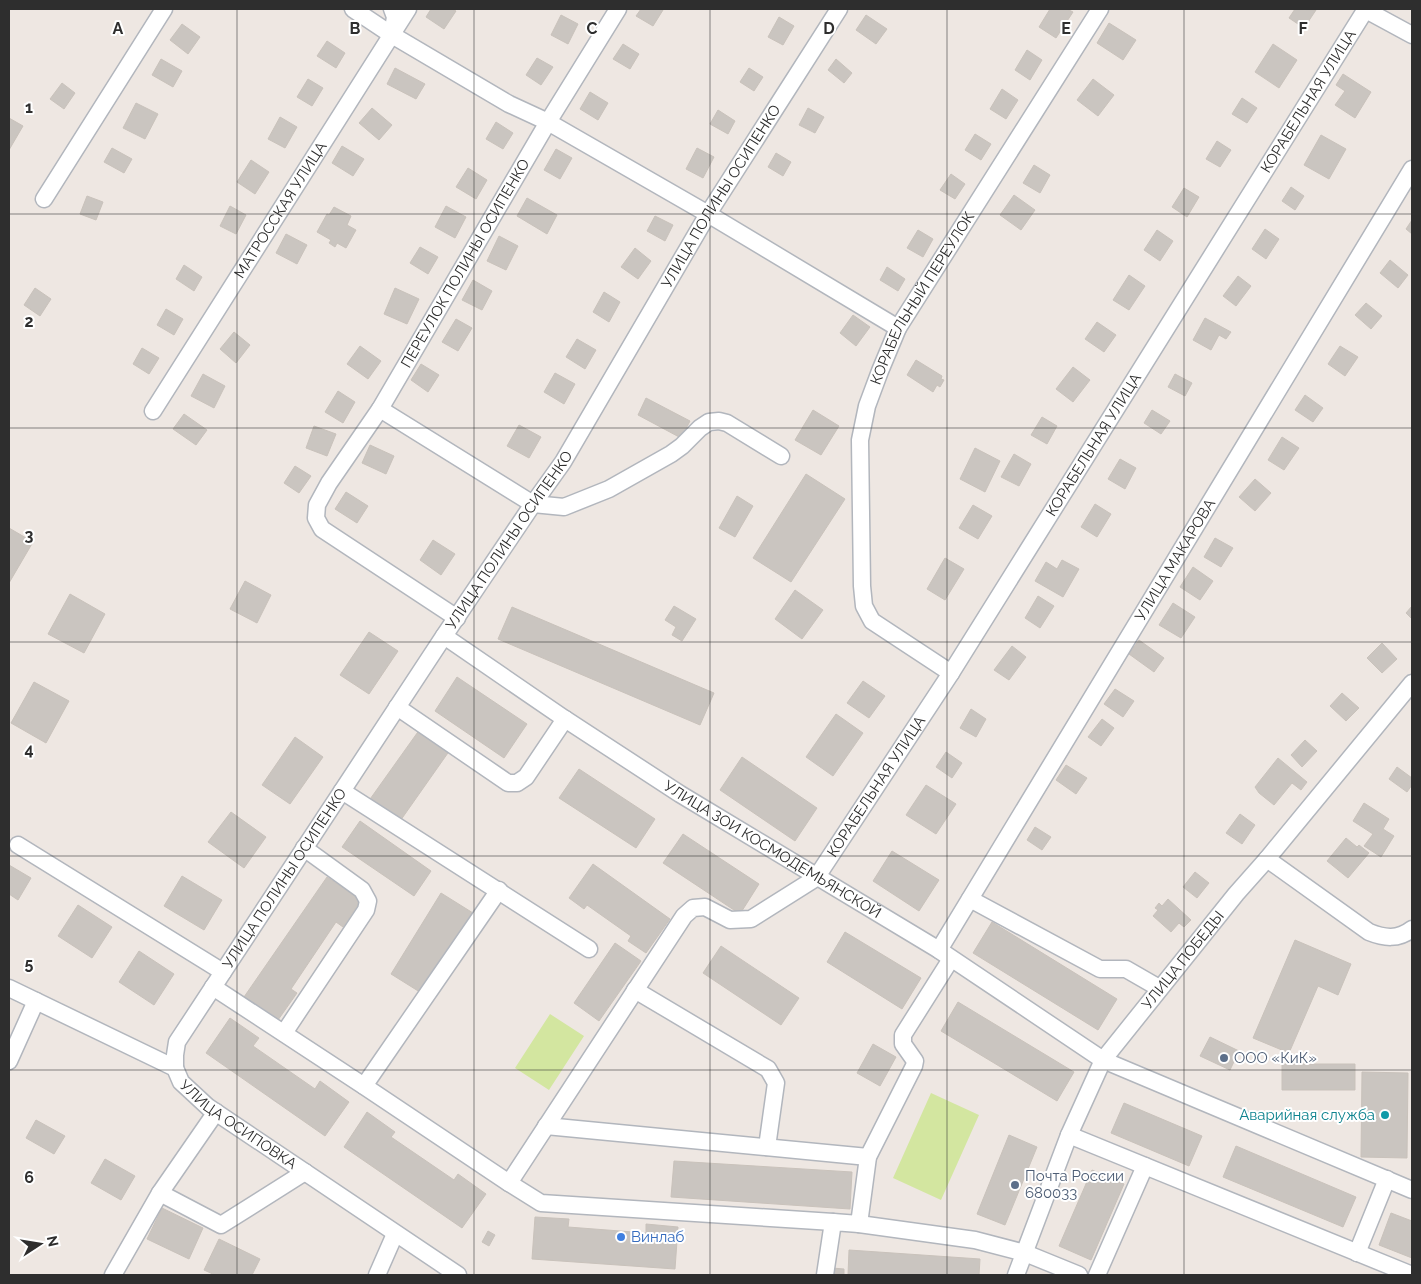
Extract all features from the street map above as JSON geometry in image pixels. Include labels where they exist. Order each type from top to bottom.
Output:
[{"type":"street","points":[[44,199],[164,9]]},
{"type":"street","points":[[353,9],[392,35],[510,104],[548,122],[708,214],[898,328]]},
{"type":"street","points":[[392,9],[395,17],[392,35]]},
{"type":"street","name":"МАТРОССКАЯ УЛИЦА","points":[[153,411],[408,9]]},
{"type":"street","name":"ПЕРЕУЛОК ПОЛИНЫ ОСИПЕНКО","points":[[456,618],[322,529],[316,518],[317,505],[329,483],[380,409],[548,122],[618,9]]},
{"type":"street","name":"УЛИЦА ПОЛИНЫ ОСИПЕНКО","points":[[175,1068],[174,1055],[177,1042],[444,636],[563,462],[708,214],[839,9]]},
{"type":"street","name":"КОРАБЕЛЬНЫЙ ПЕРЕУЛОК","points":[[951,673],[872,621],[864,606],[862,586],[860,440],[867,406],[898,328],[1100,9]]},
{"type":"street","points":[[1366,9],[1412,35]]},
{"type":"street","name":"КОРАБЕЛЬНАЯ УЛИЦА","points":[[816,878],[951,673],[1366,9]]},
{"type":"street","name":"УЛИЦА МАКАРОВА","points":[[868,1157],[914,1066],[915,1061],[903,1044],[903,1035],[945,954],[970,899],[1412,168]]},
{"type":"street","points":[[380,409],[533,504],[564,507],[609,489],[671,454],[709,422],[719,421],[727,423],[781,456]]},
{"type":"street","name":"УЛИЦА ЗОИ КОСМОДЕМЬЯНСКОЙ","points":[[444,636],[565,719],[680,794],[816,878],[945,954],[1103,1060],[1412,1190]]},
{"type":"street","name":"УЛИЦА ПОБЕДЫ","points":[[1016,1275],[1069,1135],[1103,1060],[1236,894],[1268,859],[1412,683]]},
{"type":"street","points":[[397,708],[508,783],[517,783],[526,777],[565,719]]},
{"type":"street","points":[[342,791],[589,949]]},
{"type":"street","points":[[18,845],[223,972]]},
{"type":"street","points":[[284,1033],[366,910],[368,901],[362,890],[304,848]]},
{"type":"street","points":[[1268,859],[1369,932],[1382,937],[1394,938],[1412,929]]},
{"type":"street","points":[[509,1183],[684,916],[693,908],[705,907],[730,920],[751,919],[816,878]]},
{"type":"street","points":[[364,1086],[499,890]]},
{"type":"street","points":[[970,899],[1100,969],[1126,969],[1159,988]]},
{"type":"street","points":[[213,987],[542,1203],[858,1224],[975,1240],[1025,1252],[1079,1275]]},
{"type":"street","name":"УЛИЦА ОСИПОВКА","points":[[9,988],[175,1068],[181,1082],[191,1094],[395,1234],[433,1268],[458,1275]]},
{"type":"street","points":[[635,990],[768,1070],[776,1083],[767,1147]]},
{"type":"street","points":[[9,1061],[36,1001]]},
{"type":"street","points":[[113,1275],[160,1193],[216,1112]]},
{"type":"street","points":[[546,1126],[868,1157],[858,1224]]},
{"type":"street","points":[[1069,1135],[1412,1275]]},
{"type":"street","points":[[1097,1275],[1145,1166]]},
{"type":"street","points":[[160,1193],[221,1225],[306,1172]]},
{"type":"street","points":[[1358,1253],[1387,1179]]},
{"type":"street","points":[[825,1275],[833,1222]]},
{"type":"street","points":[[377,1275],[395,1234]]},
{"type":"green space","points":[[550,1014],[584,1036],[549,1090],[515,1068]]},
{"type":"green space","points":[[931,1093],[979,1115],[941,1200],[893,1178]]},
{"type":"building","points":[[431,9],[452,9],[456,11],[444,29],[426,17]]},
{"type":"building","points":[[641,9],[663,10],[653,26],[636,16]]},
{"type":"building","points":[[1050,9],[1067,9],[1073,12],[1056,38],[1039,27]]},
{"type":"building","points":[[1295,9],[1316,10],[1304,28],[1289,18]]},
{"type":"building","points":[[561,15],[578,24],[568,44],[551,35]]},
{"type":"building","points":[[866,15],[887,29],[876,44],[856,30]]},
{"type":"building","points":[[779,17],[794,26],[783,45],[768,37]]},
{"type":"building","points":[[1109,23],[1136,40],[1123,60],[1097,43]]},
{"type":"building","points":[[182,24],[200,37],[188,54],[170,40]]},
{"type":"building","points":[[327,41],[345,53],[336,68],[317,56]]},
{"type":"building","points":[[623,44],[639,54],[630,69],[613,59]]},
{"type":"building","points":[[1273,44],[1297,60],[1279,88],[1255,72]]},
{"type":"building","points":[[1027,50],[1042,60],[1030,80],[1015,70]]},
{"type":"building","points":[[537,58],[553,67],[541,85],[526,75]]},
{"type":"building","points":[[161,59],[182,71],[173,87],[152,75]]},
{"type":"building","points":[[836,59],[852,73],[844,83],[828,70]]},
{"type":"building","points":[[395,68],[425,84],[416,99],[387,84]]},
{"type":"building","points":[[749,68],[763,77],[754,91],[740,82]]},
{"type":"building","points":[[1343,74],[1371,92],[1355,118],[1335,105],[1345,91],[1336,85]]},
{"type":"building","points":[[308,79],[323,88],[312,106],[297,97]]},
{"type":"building","points":[[1093,79],[1114,95],[1098,116],[1077,100]]},
{"type":"building","points":[[62,83],[75,93],[64,109],[50,99]]},
{"type":"building","points":[[1002,89],[1018,100],[1006,119],[990,109]]},
{"type":"building","points":[[590,92],[608,103],[598,120],[580,109]]},
{"type":"building","points":[[1242,98],[1257,108],[1247,123],[1232,114]]},
{"type":"building","points":[[136,103],[158,114],[145,139],[123,128]]},
{"type":"building","points":[[372,108],[392,125],[379,140],[359,123]]},
{"type":"building","points":[[808,108],[824,117],[815,133],[799,125]]},
{"type":"building","points":[[718,110],[735,121],[728,134],[710,124]]},
{"type":"building","points":[[280,117],[297,127],[285,148],[268,139]]},
{"type":"building","points":[[9,118],[23,126],[9,150]]},
{"type":"building","points":[[496,122],[513,133],[503,149],[486,139]]},
{"type":"building","points":[[975,134],[991,144],[981,160],[965,150]]},
{"type":"building","points":[[1321,135],[1346,149],[1329,179],[1304,165]]},
{"type":"building","points":[[1217,141],[1231,150],[1220,167],[1206,159]]},
{"type":"building","points":[[342,146],[364,159],[353,176],[332,163]]},
{"type":"building","points":[[112,148],[132,159],[124,173],[104,162]]},
{"type":"building","points":[[697,148],[714,157],[703,178],[686,169]]},
{"type":"building","points":[[556,149],[572,158],[560,179],[544,170]]},
{"type":"building","points":[[776,153],[791,162],[783,176],[768,167]]},
{"type":"building","points":[[251,160],[269,172],[255,194],[237,182]]},
{"type":"building","points":[[1034,165],[1050,175],[1040,193],[1023,183]]},
{"type":"building","points":[[468,168],[487,180],[476,199],[456,187]]},
{"type":"building","points":[[951,174],[965,184],[955,199],[940,190]]},
{"type":"building","points":[[1291,187],[1304,196],[1295,210],[1282,201]]},
{"type":"building","points":[[1184,188],[1199,197],[1187,217],[1172,207]]},
{"type":"building","points":[[1014,195],[1035,210],[1021,230],[1000,215]]},
{"type":"building","points":[[87,196],[103,202],[96,220],[80,214]]},
{"type":"building","points":[[527,198],[557,215],[547,234],[517,216]]},
{"type":"building","points":[[230,206],[246,215],[236,234],[220,226]]},
{"type":"building","points":[[446,206],[466,217],[455,238],[435,227]]},
{"type":"building","points":[[334,207],[351,216],[347,225],[356,230],[346,248],[337,243],[335,247],[329,243],[331,240],[317,232],[327,214],[329,215]]},
{"type":"building","points":[[655,216],[673,225],[665,241],[647,231]]},
{"type":"building","points":[[1412,220],[1412,234],[1406,229]]},
{"type":"building","points":[[1265,229],[1279,239],[1266,259],[1252,249]]},
{"type":"building","points":[[918,230],[933,239],[923,257],[907,248]]},
{"type":"building","points":[[1157,230],[1173,241],[1160,261],[1144,250]]},
{"type":"building","points":[[286,234],[307,245],[297,264],[276,253]]},
{"type":"building","points":[[499,236],[518,246],[506,270],[487,261]]},
{"type":"building","points":[[420,247],[438,257],[428,274],[410,263]]},
{"type":"building","points":[[635,248],[651,261],[638,279],[621,267]]},
{"type":"building","points":[[1390,260],[1408,275],[1398,288],[1380,273]]},
{"type":"building","points":[[184,265],[202,277],[194,291],[176,279]]},
{"type":"building","points":[[887,267],[905,279],[898,291],[880,280]]},
{"type":"building","points":[[1129,275],[1145,286],[1129,310],[1113,300]]},
{"type":"building","points":[[1238,276],[1251,286],[1236,306],[1223,296]]},
{"type":"building","points":[[473,280],[492,291],[482,310],[462,300]]},
{"type":"building","points":[[35,288],[51,299],[40,316],[24,305]]},
{"type":"building","points":[[395,288],[419,299],[407,324],[384,314]]},
{"type":"building","points":[[604,292],[620,302],[609,322],[593,312]]},
{"type":"building","points":[[1366,303],[1382,316],[1371,329],[1355,315]]},
{"type":"building","points":[[166,309],[183,319],[174,335],[157,325]]},
{"type":"building","points":[[853,315],[870,327],[856,346],[840,333]]},
{"type":"building","points":[[1205,318],[1231,332],[1226,339],[1219,335],[1211,350],[1193,340]]},
{"type":"building","points":[[456,319],[472,328],[458,351],[442,342]]},
{"type":"building","points":[[1097,322],[1116,335],[1104,352],[1085,339]]},
{"type":"building","points":[[234,332],[250,345],[236,363],[220,349]]},
{"type":"building","points":[[577,339],[596,350],[585,369],[566,357]]},
{"type":"building","points":[[360,346],[381,361],[368,379],[347,364]]},
{"type":"building","points":[[1340,346],[1358,357],[1345,376],[1328,364]]},
{"type":"building","points":[[142,348],[159,358],[149,374],[133,364]]},
{"type":"building","points":[[916,360],[942,376],[941,379],[944,380],[940,387],[937,385],[933,392],[907,375]]},
{"type":"building","points":[[421,364],[439,375],[428,392],[411,380]]},
{"type":"building","points":[[1073,367],[1090,380],[1073,402],[1056,389]]},
{"type":"building","points":[[555,373],[575,384],[564,404],[544,392]]},
{"type":"building","points":[[203,374],[225,386],[214,408],[191,396]]},
{"type":"building","points":[[1175,374],[1192,383],[1185,396],[1168,387]]},
{"type":"building","points":[[338,391],[355,402],[343,423],[325,412]]},
{"type":"building","points":[[1305,395],[1323,408],[1313,422],[1295,410]]},
{"type":"building","points":[[646,398],[690,421],[681,438],[638,415]]},
{"type":"building","points":[[813,410],[839,426],[821,455],[795,440]]},
{"type":"building","points":[[1152,410],[1170,421],[1161,434],[1144,423]]},
{"type":"building","points":[[184,414],[207,430],[196,445],[173,429]]},
{"type":"building","points":[[1042,417],[1057,426],[1047,444],[1031,435]]},
{"type":"building","points":[[519,425],[541,437],[529,458],[507,446]]},
{"type":"building","points":[[314,426],[336,434],[327,456],[306,448]]},
{"type":"building","points":[[1282,437],[1299,448],[1284,470],[1268,460]]},
{"type":"building","points":[[370,445],[394,456],[386,474],[362,463]]},
{"type":"building","points":[[975,448],[1000,461],[985,492],[960,479]]},
{"type":"building","points":[[1014,454],[1031,464],[1019,486],[1001,477]]},
{"type":"building","points":[[1120,459],[1136,468],[1125,489],[1108,479]]},
{"type":"building","points":[[295,466],[311,476],[299,493],[284,483]]},
{"type":"building","points":[[806,474],[845,499],[791,582],[753,558]]},
{"type":"building","points":[[1255,479],[1271,493],[1255,511],[1239,497]]},
{"type":"building","points":[[346,492],[368,506],[357,523],[335,509]]},
{"type":"building","points":[[737,496],[753,506],[735,537],[719,528]]},
{"type":"building","points":[[1095,504],[1111,514],[1097,537],[1081,527]]},
{"type":"building","points":[[973,505],[992,516],[978,539],[959,528]]},
{"type":"building","points":[[9,528],[33,542],[9,583]]},
{"type":"building","points":[[1215,538],[1233,548],[1221,567],[1204,557]]},
{"type":"building","points":[[433,540],[455,554],[441,575],[420,560]]},
{"type":"building","points":[[945,558],[964,569],[945,600],[927,589]]},
{"type":"building","points":[[1062,560],[1079,569],[1063,597],[1035,581],[1046,562],[1057,569]]},
{"type":"building","points":[[1193,567],[1213,581],[1200,600],[1180,587]]},
{"type":"building","points":[[245,581],[271,595],[257,623],[230,609]]},
{"type":"building","points":[[795,590],[823,610],[802,639],[775,619]]},
{"type":"building","points":[[70,594],[105,614],[84,653],[48,634]]},
{"type":"building","points":[[1038,596],[1054,606],[1040,628],[1025,618]]},
{"type":"building","points":[[1173,603],[1195,617],[1181,638],[1159,625]]},
{"type":"building","points":[[674,606],[696,619],[682,641],[672,635],[676,627],[665,620]]},
{"type":"building","points":[[1412,606],[1412,619],[1406,613]]},
{"type":"building","points":[[512,607],[714,693],[700,725],[498,639]]},
{"type":"building","points":[[369,632],[398,651],[369,694],[340,675]]},
{"type":"building","points":[[1139,640],[1164,658],[1154,672],[1129,654]]},
{"type":"building","points":[[1382,643],[1397,659],[1382,673],[1367,658]]},
{"type":"building","points":[[1012,646],[1026,657],[1009,680],[994,670]]},
{"type":"building","points":[[457,677],[527,724],[504,758],[435,711]]},
{"type":"building","points":[[863,681],[885,696],[869,718],[847,703]]},
{"type":"building","points":[[34,682],[69,701],[46,743],[11,723]]},
{"type":"building","points":[[1115,689],[1134,701],[1123,717],[1104,704]]},
{"type":"building","points":[[1342,693],[1359,708],[1346,721],[1330,706]]},
{"type":"building","points":[[971,709],[986,719],[976,737],[960,728]]},
{"type":"building","points":[[836,714],[863,733],[833,776],[806,757]]},
{"type":"building","points":[[1102,719],[1114,728],[1101,746],[1088,737]]},
{"type":"building","points":[[420,729],[450,750],[398,824],[368,802]]},
{"type":"building","points":[[295,737],[323,757],[290,804],[262,785]]},
{"type":"building","points":[[1305,740],[1317,751],[1302,767],[1291,755]]},
{"type":"building","points":[[946,752],[962,763],[952,778],[936,767]]},
{"type":"building","points":[[742,757],[817,808],[795,841],[720,790]]},
{"type":"building","points":[[1278,758],[1307,782],[1301,790],[1292,783],[1274,805],[1259,793],[1255,787]]},
{"type":"building","points":[[1066,765],[1087,778],[1076,794],[1056,780]]},
{"type":"building","points":[[1397,767],[1412,778],[1412,785],[1407,792],[1389,779]]},
{"type":"building","points":[[579,769],[655,819],[636,848],[559,798]]},
{"type":"building","points":[[926,785],[956,804],[936,834],[906,815]]},
{"type":"building","points":[[1364,803],[1389,819],[1383,829],[1394,836],[1381,857],[1364,846],[1373,834],[1353,821]]},
{"type":"building","points":[[231,812],[266,837],[244,868],[208,842]]},
{"type":"building","points":[[1240,814],[1255,825],[1242,844],[1226,833]]},
{"type":"building","points":[[360,821],[431,871],[414,896],[342,847]]},
{"type":"building","points":[[1035,827],[1051,837],[1042,850],[1027,840]]},
{"type":"building","points":[[683,834],[759,884],[740,914],[663,863]]},
{"type":"building","points":[[1346,838],[1357,847],[1359,845],[1369,853],[1348,878],[1327,861]]},
{"type":"building","points":[[892,851],[939,880],[919,911],[873,881]]},
{"type":"building","points":[[593,864],[670,919],[646,953],[628,941],[631,936],[587,905],[584,909],[569,898]]},
{"type":"building","points":[[9,865],[31,878],[18,900],[9,894]]},
{"type":"building","points":[[1195,872],[1209,883],[1197,898],[1183,887]]},
{"type":"building","points":[[182,876],[222,900],[204,930],[164,906]]},
{"type":"building","points":[[327,877],[361,900],[343,927],[336,922],[291,989],[297,993],[278,1020],[244,997]]},
{"type":"building","points":[[441,893],[473,913],[423,994],[391,974]]},
{"type":"building","points":[[1168,899],[1191,920],[1184,927],[1179,923],[1171,932],[1153,916],[1158,910],[1155,908],[1159,903],[1162,906]]},
{"type":"building","points":[[78,905],[112,927],[92,958],[58,936]]},
{"type":"building","points":[[992,922],[1117,999],[1098,1030],[973,953]]},
{"type":"building","points":[[845,932],[921,978],[902,1009],[827,962]]},
{"type":"building","points":[[1295,940],[1351,964],[1338,995],[1318,986],[1289,1053],[1253,1038]]},
{"type":"building","points":[[615,943],[641,961],[599,1021],[574,1003]]},
{"type":"building","points":[[721,946],[799,998],[781,1025],[703,973]]},
{"type":"building","points":[[139,951],[174,974],[154,1005],[119,982]]},
{"type":"building","points":[[958,1002],[1074,1072],[1057,1101],[941,1031]]},
{"type":"building","points":[[230,1018],[259,1038],[253,1046],[315,1089],[320,1081],[349,1102],[325,1136],[206,1053]]},
{"type":"building","points":[[1210,1037],[1239,1051],[1230,1070],[1200,1056]]},
{"type":"building","points":[[873,1044],[896,1057],[880,1086],[857,1073]]},
{"type":"building","points":[[1282,1064],[1355,1064],[1355,1090],[1282,1090]]},
{"type":"building","name":"Аварийная служба","points":[[1362,1072],[1408,1073],[1407,1158],[1361,1157]]},
{"type":"building","points":[[1124,1103],[1202,1136],[1189,1166],[1111,1133]]},
{"type":"building","points":[[367,1112],[395,1132],[391,1137],[454,1180],[458,1174],[486,1194],[462,1228],[344,1147]]},
{"type":"building","points":[[36,1120],[65,1136],[54,1154],[26,1138]]},
{"type":"building","points":[[1009,1135],[1037,1147],[1005,1225],[977,1214]]},
{"type":"building","points":[[1236,1146],[1356,1197],[1343,1227],[1223,1177]]},
{"type":"building","points":[[105,1159],[135,1176],[121,1200],[91,1183]]},
{"type":"building","points":[[674,1161],[852,1172],[850,1209],[671,1197]]},
{"type":"building","points":[[1092,1170],[1124,1184],[1091,1260],[1059,1246]]},
{"type":"building","points":[[162,1208],[203,1228],[189,1259],[147,1239]]},
{"type":"building","points":[[1391,1213],[1412,1221],[1412,1258],[1379,1245]]},
{"type":"building","points":[[535,1217],[569,1219],[568,1227],[646,1233],[646,1224],[678,1227],[675,1269],[532,1259]]},
{"type":"building","points":[[488,1231],[495,1235],[489,1246],[482,1242]]},
{"type":"building","points":[[219,1239],[260,1259],[252,1275],[215,1275],[204,1270]]},
{"type":"building","points":[[849,1250],[980,1259],[979,1275],[848,1275]]},
{"type":"building","points":[[832,1268],[844,1269],[844,1275],[831,1275]]},
{"type":"place","name":"ООО «КиК»","points":[[1224,1058]]},
{"type":"place","name":"Аварийная служба","points":[[1385,1115]]},
{"type":"place","name":"Почта России 680033","points":[[1015,1185]]},
{"type":"place","name":"Винлаб","points":[[621,1237]]}]
